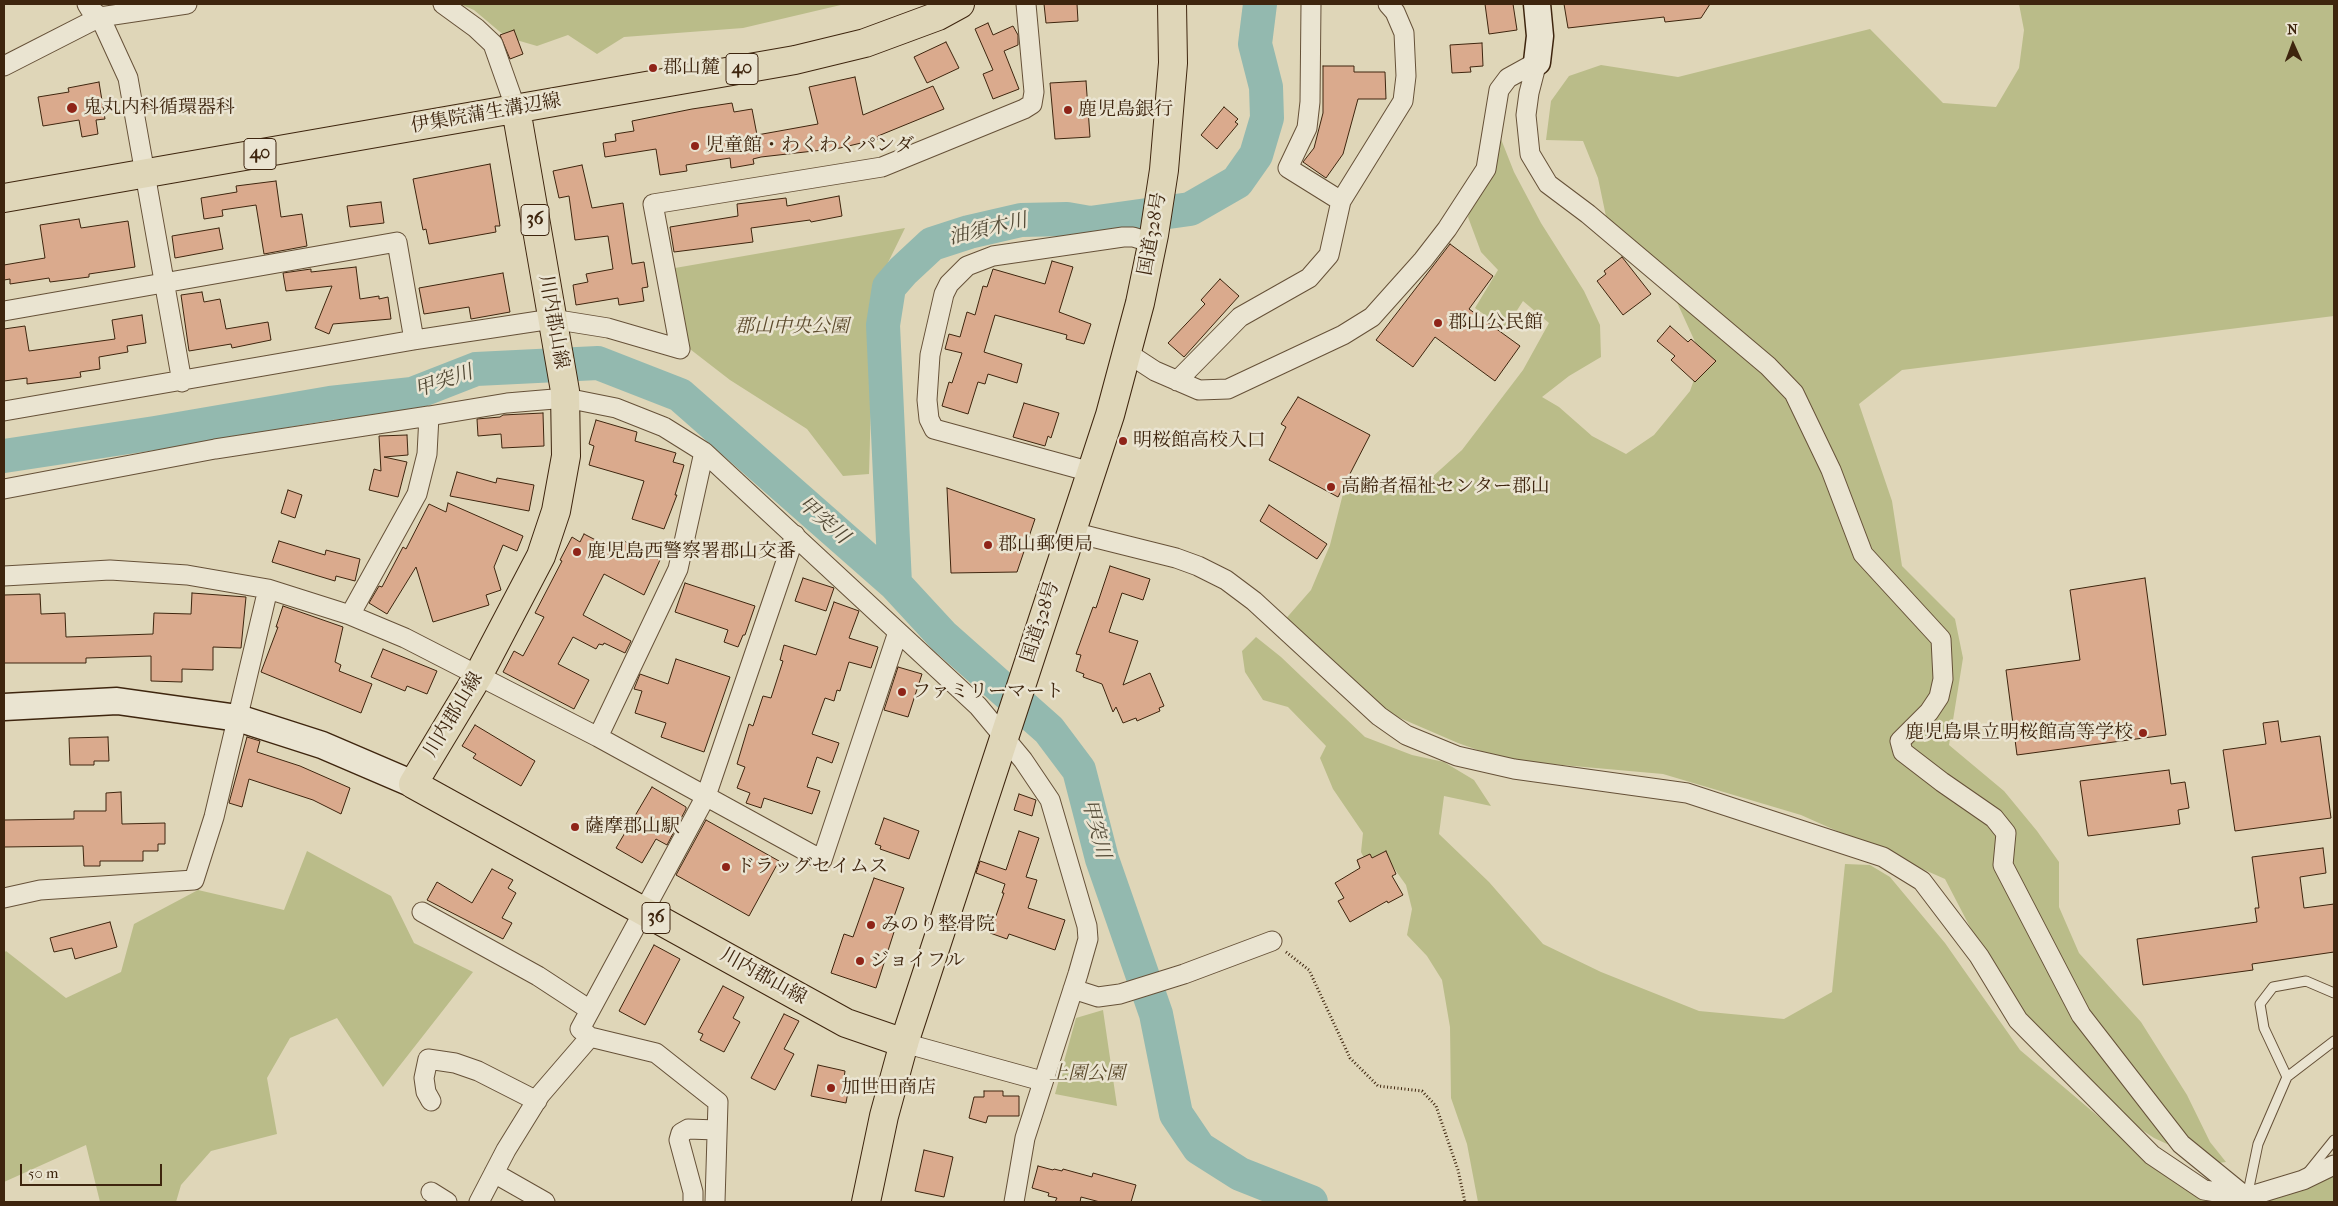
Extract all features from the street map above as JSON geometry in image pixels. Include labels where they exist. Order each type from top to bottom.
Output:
[{"type":"main road","name":"伊集院蒲生溝辺線","points":[[4,198],[795,60],[865,43],[938,16],[960,4]]},
{"type":"main road","name":"国道328号","points":[[866,1202],[884,1116],[904,1043],[1110,414],[1140,303],[1164,170],[1173,63],[1172,4]]},
{"type":"main road","name":"川内郡山線","points":[[516,109],[566,395],[566,456],[556,511],[541,556],[478,676],[413,784],[846,1023],[904,1043]]},
{"type":"street","points":[[4,66],[93,10],[187,4]]},
{"type":"street","points":[[443,4],[476,28],[493,44],[516,109]]},
{"type":"street","points":[[4,411],[182,382],[414,340],[553,325],[608,328],[680,349],[653,204],[882,167],[1024,109],[1032,104],[1034,92],[1026,4]]},
{"type":"street","points":[[1311,4],[1310,102],[1307,128],[1288,168],[1341,201]]},
{"type":"street","points":[[1177,381],[1240,317],[1309,278],[1329,255],[1341,201],[1403,100],[1406,76],[1404,33],[1395,12],[1388,4]]},
{"type":"street","points":[[1537,4],[1540,36],[1538,62],[1529,93],[1526,115],[1530,154],[1548,184],[1603,226],[1768,366],[1794,393],[1830,470],[1863,554],[1940,639],[1943,679],[1939,697],[1929,712],[1900,741],[1903,752],[1994,818],[2006,833],[2003,865],[2081,1015],[2180,1144],[2247,1197]]},
{"type":"street","points":[[93,10],[128,78],[182,382]]},
{"type":"street","points":[[1126,352],[1155,371],[1199,390],[1228,389],[1343,335],[1372,317],[1423,260],[1447,229],[1486,169],[1499,90],[1508,78],[1538,62]]},
{"type":"street","points":[[1091,472],[934,429],[929,419],[930,355],[944,294],[949,284],[967,266],[993,256],[1123,237],[1153,239]]},
{"type":"street","points":[[4,311],[397,242],[414,340]]},
{"type":"street","points":[[4,490],[215,449],[566,395],[616,408],[664,427],[704,452],[1006,731],[1050,800],[1087,926],[1088,938],[1025,1138],[1014,1202]]},
{"type":"street","points":[[350,614],[417,494],[427,454],[428,416]]},
{"type":"street","points":[[598,736],[678,569],[704,452]]},
{"type":"street","points":[[1072,532],[1176,558],[1198,566],[1226,580],[1254,601],[1379,716],[1406,735],[1457,756],[1514,769],[1688,793],[1882,857],[1922,882],[1979,956],[2018,1020],[2152,1155],[2204,1190],[2247,1197],[2303,1180],[2334,1165]]},
{"type":"street","points":[[715,1202],[718,1102],[656,1053],[590,1037],[580,1029],[706,796],[795,535]]},
{"type":"street","points":[[4,576],[110,570],[187,575],[268,589],[350,614],[405,638],[598,736],[822,860],[898,632]]},
{"type":"street","points":[[4,898],[40,890],[194,880],[214,817],[268,589]]},
{"type":"street","points":[[4,707],[117,701],[238,718],[322,745],[413,784]]},
{"type":"street","points":[[422,912],[538,976],[590,1010]]},
{"type":"street","points":[[1073,988],[1098,996],[1120,994],[1184,974],[1272,941]]},
{"type":"street","points":[[478,1202],[537,1101],[590,1037]]},
{"type":"street","points":[[904,1043],[1042,1081]]},
{"type":"street","points":[[431,1101],[426,1092],[424,1078],[428,1059],[456,1063],[537,1101]]},
{"type":"street","points":[[693,1202],[693,1192],[679,1140],[681,1132],[688,1129],[717,1130]]},
{"type":"street","points":[[494,1173],[545,1202]]},
{"type":"street","points":[[431,1192],[447,1202]]},
{"type":"lane","points":[[2287,1077],[2264,1028],[2260,1004],[2273,987],[2306,981],[2334,993]]},
{"type":"lane","points":[[2247,1197],[2258,1144],[2287,1077],[2334,1042]]},
{"type":"lane","points":[[2303,1180],[2334,1140]]},
{"type":"path","points":[[1272,941],[1309,970],[1350,1058],[1378,1086],[1422,1092],[1436,1106],[1458,1170],[1465,1202]]},
{"type":"green space","points":[[460,4],[845,4],[743,28],[624,37],[597,54],[568,35],[537,46],[506,37],[474,10]]},
{"type":"green space","points":[[2019,4],[2334,4],[2334,316],[1902,370],[1859,404],[1892,501],[1902,566],[1955,619],[1963,658],[1949,745],[2004,791],[2037,831],[2059,862],[2059,907],[2079,953],[2141,1022],[2187,1095],[2210,1142],[2226,1162],[2211,1164],[2154,1138],[2124,1118],[2006,996],[1945,879],[1801,815],[1663,774],[1506,760],[1458,743],[1393,715],[1283,622],[1311,590],[1330,545],[1347,478],[1431,478],[1462,450],[1523,370],[1549,323],[1523,301],[1505,329],[1475,308],[1498,270],[1481,252],[1468,217],[1497,129],[1514,172],[1541,223],[1584,291],[1600,325],[1601,357],[1569,376],[1542,397],[1559,407],[1592,436],[1626,454],[1654,435],[1690,391],[1702,357],[1664,274],[1608,226],[1598,178],[1583,141],[1546,140],[1551,101],[1569,76],[1601,65],[1678,77],[1870,29],[1943,103],[1996,107],[2019,68],[2024,30]]},
{"type":"green space","name":"郡山中央公園","points":[[905,228],[874,291],[869,474],[843,476],[807,429],[730,380],[686,346],[675,268]]},
{"type":"green space","points":[[1256,637],[1281,657],[1365,737],[1412,755],[1444,762],[1474,780],[1491,806],[1444,796],[1439,834],[1489,882],[1543,944],[1601,972],[1699,1011],[1784,1019],[1832,992],[1845,864],[1870,865],[1890,877],[1945,943],[2020,1050],[2145,1156],[2195,1183],[2236,1190],[2334,1163],[2334,1202],[1478,1202],[1467,1144],[1451,1098],[1450,1027],[1442,980],[1427,956],[1407,935],[1412,909],[1406,885],[1391,864],[1364,858],[1361,852],[1363,833],[1333,789],[1320,758],[1326,746],[1288,707],[1263,700],[1245,672],[1242,651]]},
{"type":"green space","points":[[307,851],[391,896],[414,943],[473,972],[383,1087],[337,1018],[290,1038],[267,1078],[277,1134],[211,1151],[181,1185],[176,1202],[100,1202],[86,1145],[4,1182],[4,953],[6,951],[66,998],[121,972],[134,924],[198,890],[284,910]]},
{"type":"green space","name":"上園公園","points":[[1103,1010],[1117,1106],[1055,1094],[1076,1018]]},
{"type":"building","points":[[1044,4],[1077,4],[1078,21],[1046,23]]},
{"type":"building","points":[[1485,4],[1513,4],[1517,30],[1489,34]]},
{"type":"building","points":[[1564,4],[1710,4],[1701,18],[1665,22],[1664,17],[1568,28]]},
{"type":"building","points":[[988,23],[993,35],[1013,26],[1018,35],[1018,45],[1004,51],[1019,89],[993,99],[983,74],[993,70],[975,29]]},
{"type":"building","points":[[514,30],[523,54],[510,59],[500,35]]},
{"type":"building","points":[[946,42],[959,68],[927,83],[914,57]]},
{"type":"building","points":[[1482,43],[1483,66],[1470,67],[1471,72],[1452,73],[1450,45]]},
{"type":"building","points":[[1323,66],[1354,66],[1354,72],[1385,72],[1386,99],[1358,99],[1343,154],[1326,178],[1303,162],[1314,148],[1323,113]]},
{"type":"building","points":[[855,77],[863,115],[933,86],[944,109],[878,136],[878,139],[840,148],[761,157],[753,159],[754,164],[731,168],[730,158],[686,165],[687,171],[660,175],[656,149],[605,157],[603,143],[616,141],[615,134],[634,131],[632,121],[692,109],[732,103],[734,112],[752,109],[757,135],[818,124],[809,87]]},
{"type":"building","name":"鹿児島銀行","points":[[1086,81],[1090,137],[1055,139],[1050,83]]},
{"type":"building","name":"鬼丸内科循環器科","points":[[99,82],[105,119],[96,120],[98,134],[82,137],[79,120],[43,126],[38,97],[69,92],[68,88]]},
{"type":"building","points":[[1224,107],[1238,119],[1235,122],[1238,124],[1217,149],[1201,135]]},
{"type":"building","points":[[490,164],[500,226],[495,226],[496,232],[429,244],[426,229],[423,230],[413,179]]},
{"type":"building","points":[[582,165],[592,208],[623,203],[632,264],[644,262],[648,287],[642,288],[644,301],[619,305],[618,298],[576,305],[573,285],[588,282],[586,274],[613,269],[608,236],[575,240],[569,196],[559,198],[553,171]]},
{"type":"building","points":[[276,181],[281,217],[302,214],[307,246],[264,254],[256,205],[222,210],[223,216],[204,219],[201,198],[237,192],[236,186]]},
{"type":"building","points":[[839,196],[842,216],[811,222],[810,220],[751,228],[753,242],[674,252],[670,227],[738,216],[737,204],[786,198],[787,206]]},
{"type":"building","points":[[381,202],[384,223],[350,227],[347,206]]},
{"type":"building","points":[[79,219],[81,228],[128,221],[135,267],[89,274],[89,277],[50,282],[49,278],[10,284],[10,279],[4,280],[4,265],[45,258],[40,225]]},
{"type":"building","points":[[219,228],[223,249],[175,258],[172,236]]},
{"type":"building","name":"郡山公民館","points":[[1450,244],[1493,276],[1469,309],[1520,346],[1495,381],[1435,337],[1413,367],[1376,340]]},
{"type":"building","points":[[1622,257],[1651,294],[1623,315],[1597,281],[1606,274],[1604,271]]},
{"type":"building","points":[[1052,261],[1073,267],[1059,312],[1091,324],[1084,344],[1066,339],[1067,335],[995,315],[984,352],[1022,364],[1017,383],[988,374],[985,384],[978,382],[968,414],[942,406],[949,382],[952,383],[962,353],[945,349],[949,334],[960,337],[967,312],[975,315],[983,286],[987,287],[993,269],[1045,284]]},
{"type":"building","points":[[356,267],[360,299],[379,296],[379,299],[388,297],[391,319],[333,324],[329,334],[315,328],[332,286],[286,291],[283,273],[311,269],[311,272]]},
{"type":"building","points":[[503,273],[510,312],[471,319],[469,307],[424,314],[419,288]]},
{"type":"building","points":[[1220,279],[1239,296],[1184,357],[1168,343],[1205,304],[1201,300]]},
{"type":"building","points":[[202,292],[204,302],[220,299],[226,329],[268,322],[271,340],[232,348],[231,344],[189,351],[181,295]]},
{"type":"building","points":[[142,315],[146,343],[127,346],[128,352],[99,357],[100,369],[80,372],[81,377],[27,384],[27,378],[4,381],[4,329],[25,326],[29,351],[115,339],[112,320]]},
{"type":"building","points":[[1670,326],[1688,342],[1691,339],[1716,361],[1695,382],[1671,360],[1675,356],[1657,341]]},
{"type":"building","name":"高齢者福祉センター郡山","points":[[1298,397],[1370,435],[1338,497],[1269,460],[1286,427],[1281,424]]},
{"type":"building","points":[[1024,403],[1059,413],[1051,438],[1048,436],[1045,446],[1013,437]]},
{"type":"building","points":[[543,413],[544,446],[502,448],[501,434],[478,436],[477,419],[500,417],[503,415]]},
{"type":"building","points":[[596,420],[637,432],[635,441],[676,453],[673,462],[684,465],[675,495],[677,495],[664,529],[632,519],[644,481],[589,465],[594,446],[589,444]]},
{"type":"building","points":[[407,435],[408,455],[384,457],[407,462],[398,497],[369,490],[374,469],[381,471],[379,436]]},
{"type":"building","points":[[457,472],[496,483],[497,478],[534,485],[529,511],[450,496]]},
{"type":"building","name":"郡山郵便局","points":[[947,488],[1035,519],[1017,572],[951,573]]},
{"type":"building","points":[[288,490],[302,495],[295,518],[281,513]]},
{"type":"building","points":[[448,503],[523,536],[517,551],[503,545],[494,567],[501,590],[486,595],[489,605],[433,622],[416,567],[387,614],[369,603],[379,586],[382,587],[403,547],[406,549],[429,504],[446,512]]},
{"type":"building","points":[[1269,505],[1327,544],[1317,559],[1260,521]]},
{"type":"building","points":[[584,534],[619,552],[624,541],[660,560],[644,595],[604,574],[583,615],[631,641],[625,653],[604,643],[603,645],[599,644],[596,649],[573,637],[558,664],[589,680],[574,709],[503,672],[514,651],[523,656],[544,617],[535,613],[562,561],[560,560],[572,537],[580,542]]},
{"type":"building","points":[[279,541],[325,555],[326,550],[360,559],[355,581],[336,576],[335,581],[272,562]]},
{"type":"building","points":[[1110,566],[1150,579],[1143,600],[1122,593],[1109,632],[1138,641],[1123,685],[1150,673],[1164,706],[1159,708],[1160,711],[1137,721],[1136,718],[1123,723],[1116,707],[1113,712],[1102,684],[1083,677],[1084,674],[1076,671],[1081,655],[1076,654],[1093,607],[1096,608]]},
{"type":"building","points":[[803,578],[834,588],[826,611],[795,601]]},
{"type":"building","points":[[2145,578],[2166,735],[2017,755],[2006,670],[2080,660],[2070,590]]},
{"type":"building","points":[[685,583],[755,606],[745,635],[743,635],[738,647],[724,642],[728,630],[675,612]]},
{"type":"building","points":[[192,593],[246,597],[241,648],[213,647],[213,670],[182,669],[182,682],[151,681],[151,656],[86,658],[86,663],[4,663],[4,595],[40,594],[41,614],[65,613],[66,637],[153,634],[154,613],[191,614]]},
{"type":"building","points":[[834,602],[859,611],[849,638],[878,647],[871,668],[849,662],[840,691],[837,690],[834,701],[825,698],[812,734],[839,743],[832,763],[817,757],[807,787],[820,791],[812,814],[764,798],[761,808],[746,803],[750,793],[737,788],[745,767],[737,764],[749,724],[753,726],[763,696],[771,698],[783,661],[780,660],[784,645],[816,655]]},
{"type":"building","points":[[283,606],[343,627],[335,662],[341,665],[339,671],[372,684],[361,713],[261,672],[278,627],[276,627]]},
{"type":"building","points":[[383,649],[437,671],[427,694],[407,686],[405,691],[371,677]]},
{"type":"building","points":[[676,659],[730,677],[704,752],[661,737],[666,723],[635,713],[642,691],[634,689],[640,674],[668,684]]},
{"type":"building","name":"ファミリーマート","points":[[898,667],[922,674],[908,717],[884,710]]},
{"type":"building","points":[[2278,721],[2281,742],[2320,736],[2331,818],[2235,831],[2223,750],[2266,744],[2263,723]]},
{"type":"building","points":[[475,725],[535,761],[521,786],[473,758],[476,754],[462,746]]},
{"type":"building","points":[[108,737],[109,761],[94,761],[94,765],[70,765],[69,738]]},
{"type":"building","points":[[247,737],[260,741],[257,752],[300,766],[350,788],[341,814],[313,800],[249,779],[242,807],[229,803]]},
{"type":"building","points":[[2169,770],[2171,784],[2185,782],[2189,808],[2178,810],[2180,824],[2088,836],[2080,781]]},
{"type":"building","points":[[652,787],[686,807],[686,809],[667,845],[656,839],[642,863],[616,848]]},
{"type":"building","points":[[121,792],[122,824],[165,823],[165,844],[158,844],[158,851],[143,851],[143,861],[100,861],[100,866],[84,866],[83,846],[4,847],[4,820],[74,819],[74,811],[106,811],[106,793]]},
{"type":"building","points":[[1019,794],[1036,800],[1032,816],[1014,810]]},
{"type":"building","points":[[884,818],[919,831],[909,859],[880,849],[881,846],[875,844]]},
{"type":"building","name":"ドラッグセイムス","points":[[706,820],[779,861],[749,916],[676,875]]},
{"type":"building","points":[[1019,831],[1039,838],[1026,877],[1037,880],[1028,908],[1065,920],[1055,950],[1009,934],[1007,939],[990,933],[1004,893],[1002,893],[1005,884],[976,873],[980,861],[1006,870]]},
{"type":"building","points":[[2323,848],[2326,873],[2300,877],[2304,908],[2334,904],[2334,952],[2252,964],[2253,970],[2143,985],[2137,939],[2257,922],[2255,908],[2259,908],[2252,857]]},
{"type":"building","points":[[1386,851],[1396,874],[1392,876],[1403,895],[1388,903],[1387,901],[1350,922],[1338,901],[1344,898],[1335,883],[1360,868],[1357,860],[1370,854],[1372,858]]},
{"type":"building","points":[[492,869],[513,880],[508,888],[516,893],[502,918],[512,923],[503,939],[427,900],[437,882],[472,903]]},
{"type":"building","points":[[874,878],[904,888],[890,928],[890,931],[894,932],[876,988],[831,973],[844,934],[853,937]]},
{"type":"building","points":[[110,922],[117,947],[75,959],[72,948],[54,952],[50,938]]},
{"type":"building","points":[[654,945],[680,959],[645,1025],[619,1011]]},
{"type":"building","points":[[723,986],[744,997],[733,1018],[740,1022],[724,1052],[700,1040],[703,1034],[698,1032]]},
{"type":"building","points":[[784,1014],[799,1021],[784,1049],[794,1054],[775,1090],[751,1078]]},
{"type":"building","name":"加世田商店","points":[[818,1065],[845,1071],[844,1078],[850,1080],[846,1103],[811,1096]]},
{"type":"building","points":[[984,1091],[1003,1091],[1003,1096],[1019,1096],[1019,1116],[988,1116],[986,1123],[969,1118],[974,1097],[984,1097]]},
{"type":"building","points":[[924,1150],[953,1157],[944,1197],[915,1191]]},
{"type":"building","points":[[1038,1166],[1053,1170],[1062,1171],[1063,1169],[1092,1177],[1093,1173],[1136,1185],[1131,1202],[1100,1202],[1081,1197],[1080,1202],[1055,1202],[1057,1198],[1048,1196],[1049,1193],[1032,1188]]},
{"type":"waterway","name":"油須木川","points":[[895,584],[883,325],[889,287],[932,244],[969,232],[1021,220],[1067,219],[1090,223],[1190,209],[1237,182],[1256,155],[1267,118],[1266,87],[1255,44],[1260,4]]},
{"type":"waterway","name":"甲突川","points":[[4,456],[155,433],[330,403],[412,394],[476,369],[598,363],[680,395],[895,584],[943,636],[1049,730],[1079,770],[1102,859],[1156,1014],[1176,1114],[1199,1148],[1240,1174],[1311,1202]]},
{"type":"place","name":"郡山麓","points":[[653,68]]},
{"type":"place","name":"鬼丸内科循環器科","points":[[72,108]]},
{"type":"place","name":"鹿児島銀行","points":[[1068,110]]},
{"type":"place","name":"児童館・わくわくパンダ","points":[[695,146]]},
{"type":"place","name":"郡山公民館","points":[[1438,323]]},
{"type":"place","name":"明桜館高校入口","points":[[1123,441]]},
{"type":"place","name":"高齢者福祉センター郡山","points":[[1331,487]]},
{"type":"place","name":"郡山郵便局","points":[[988,545]]},
{"type":"place","name":"鹿児島西警察署郡山交番","points":[[577,552]]},
{"type":"place","name":"ファミリーマート","points":[[902,692]]},
{"type":"place","name":"鹿児島県立明桜館高等学校","points":[[2143,733]]},
{"type":"place","name":"薩摩郡山駅","points":[[575,827]]},
{"type":"place","name":"ドラッグセイムス","points":[[726,867]]},
{"type":"place","name":"みのり整骨院","points":[[871,925]]},
{"type":"place","name":"ジョイフル","points":[[860,961]]},
{"type":"place","name":"加世田商店","points":[[831,1088]]}]
